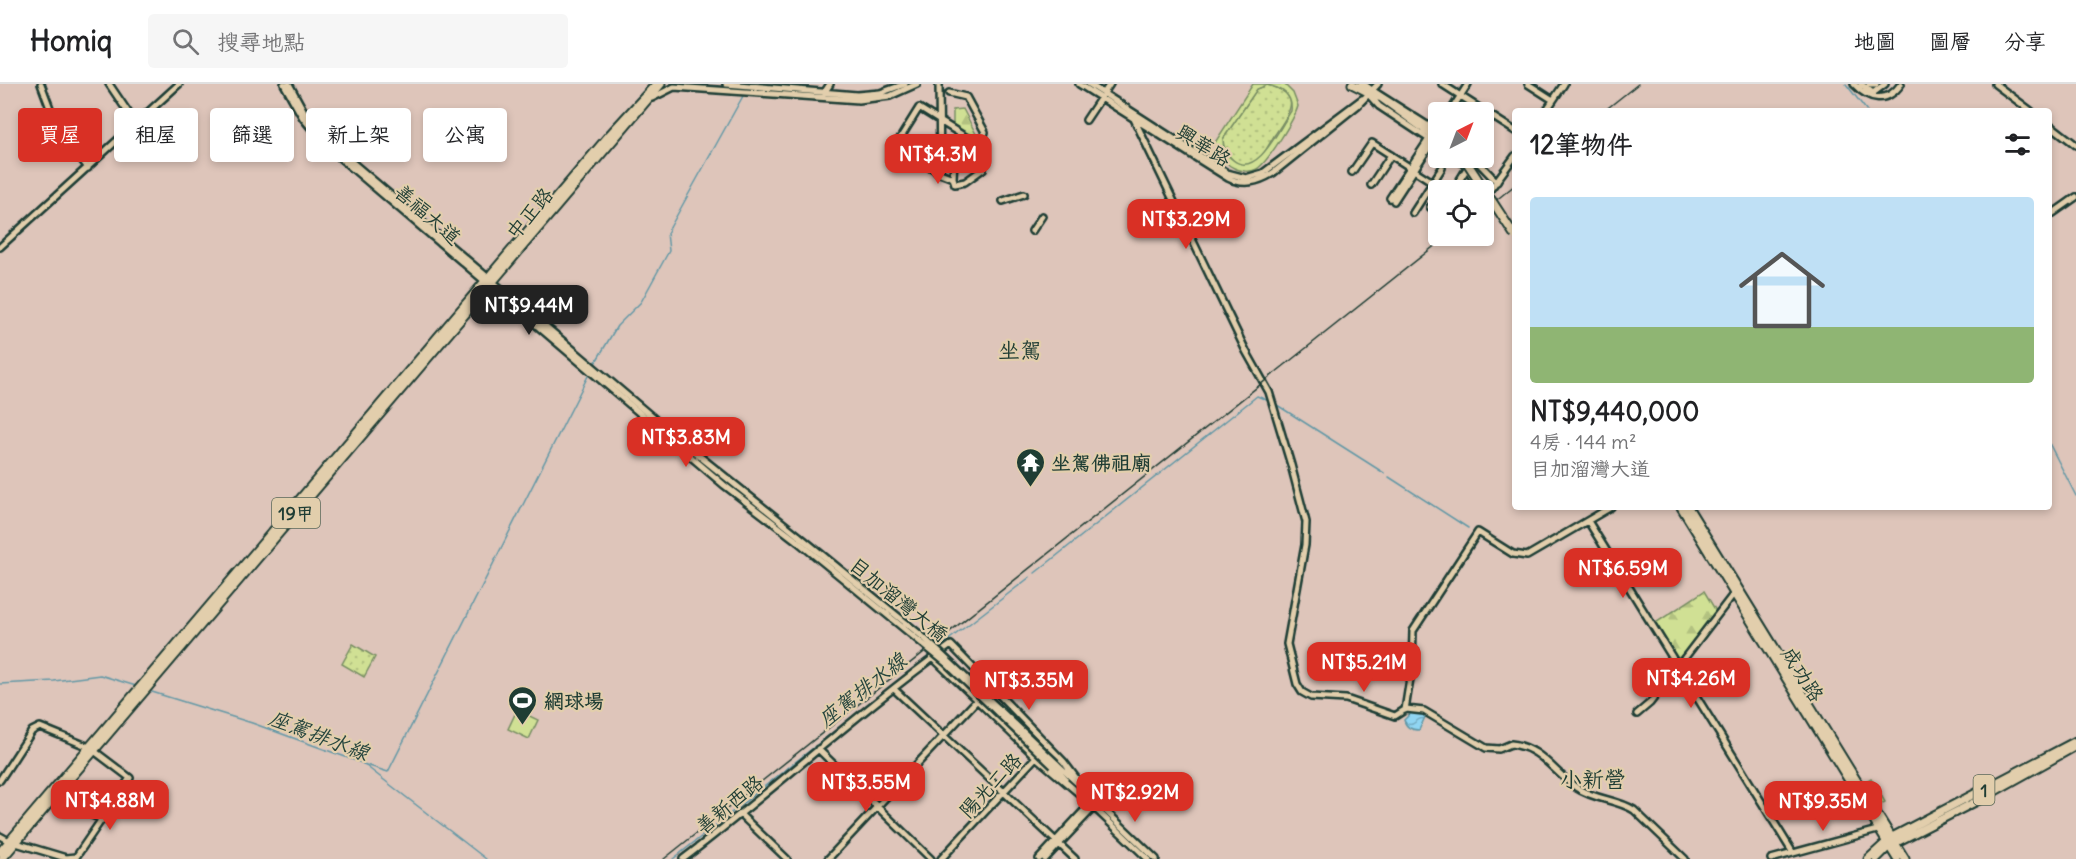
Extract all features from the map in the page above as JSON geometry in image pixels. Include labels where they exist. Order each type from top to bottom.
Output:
[{"type":"main road","name":"中正路","points":[[489,283],[656,84]]},
{"type":"main road","name":"中正路","points":[[645,99],[662,84]]},
{"type":"main road","points":[[1352,84],[1373,95],[1428,132]]},
{"type":"main road","points":[[1362,84],[1373,95]]},
{"type":"main road","points":[[1471,168],[1512,231]]},
{"type":"main road","name":"19甲","points":[[2,859],[13,842],[95,745],[489,283]]},
{"type":"main road","name":"成功路","points":[[1683,510],[1736,591],[1882,828],[1897,859]]},
{"type":"main road","name":"成功路","points":[[1690,510],[1736,591]]},
{"type":"main road","name":"1","points":[[1868,859],[1890,842],[2076,741]]},
{"type":"main road","name":"19甲","points":[[0,852],[13,842],[54,798],[95,745]]},
{"type":"main road","name":"1","points":[[1876,859],[1890,842],[1979,800],[2076,746]]},
{"type":"main road","name":"成功路","points":[[1890,842],[1905,859]]},
{"type":"street","points":[[41,84],[57,127],[88,168]]},
{"type":"street","points":[[109,84],[125,108]]},
{"type":"street","points":[[153,108],[179,84]]},
{"type":"street","name":"善福大道","points":[[284,84],[303,118],[325,145],[489,283]]},
{"type":"street","name":"善福大道","points":[[289,84],[307,117],[322,136],[489,283]]},
{"type":"street","points":[[726,84],[824,95],[876,98],[890,96],[917,84]]},
{"type":"street","points":[[824,95],[830,84]]},
{"type":"street","points":[[824,95],[869,94],[905,84]]},
{"type":"street","points":[[939,84],[940,173]]},
{"type":"street","name":"興華路","points":[[1079,84],[1227,173],[1246,178],[1263,173],[1355,102],[1373,95]]},
{"type":"street","name":"興華路","points":[[1089,84],[1134,119],[1228,178],[1248,183],[1273,173],[1373,95]]},
{"type":"street","points":[[1086,120],[1110,84]]},
{"type":"street","points":[[1373,95],[1378,84]]},
{"type":"street","points":[[1442,84],[1512,129]]},
{"type":"street","points":[[1456,102],[1468,84]]},
{"type":"street","points":[[1528,84],[1553,100]]},
{"type":"street","points":[[1548,108],[1564,84]]},
{"type":"street","points":[[1854,84],[1875,99],[1885,98],[1902,84]]},
{"type":"street","points":[[1861,84],[1873,93],[1885,84]]},
{"type":"street","points":[[1869,84],[1876,84]]},
{"type":"street","points":[[1995,84],[2027,108]]},
{"type":"street","points":[[645,99],[674,87],[744,92],[751,88]]},
{"type":"street","points":[[949,93],[966,97],[985,132],[977,158],[982,169],[965,182],[956,184],[953,178],[954,161],[965,160]]},
{"type":"street","points":[[953,178],[940,173],[896,145],[919,108],[980,146]]},
{"type":"street","points":[[1134,119],[1245,351],[1269,392],[1291,465],[1306,522],[1305,545],[1287,644],[1297,684],[1304,693],[1313,698],[1346,699],[1395,716],[1405,710],[1433,715],[1460,734],[1490,749],[1499,749],[1513,744],[1532,750],[1584,792],[1599,799],[1624,804],[1634,810],[1655,827],[1685,859]]},
{"type":"street","points":[[2052,126],[2076,145]]},
{"type":"street","points":[[1352,172],[1372,143],[1430,180]]},
{"type":"street","points":[[0,247],[114,144]]},
{"type":"street","points":[[1392,199],[1428,147]]},
{"type":"street","points":[[1371,185],[1390,155]]},
{"type":"street","points":[[1494,185],[1512,160]]},
{"type":"street","points":[[1434,180],[1442,168]]},
{"type":"street","points":[[1460,180],[1467,168],[1474,180]]},
{"type":"street","points":[[1484,168],[1497,182]]},
{"type":"street","points":[[1413,213],[1428,190]]},
{"type":"street","points":[[1003,201],[1024,194]]},
{"type":"street","points":[[2052,214],[2076,197]]},
{"type":"street","points":[[1032,231],[1042,216]]},
{"type":"street","name":"目加溜灣大橋","points":[[489,283],[724,485],[798,538],[946,663],[1085,795]]},
{"type":"street","points":[[1405,710],[1412,666],[1413,631],[1478,532],[1513,554],[1527,556],[1606,510]]},
{"type":"street","points":[[1588,521],[1793,853]]},
{"type":"street","points":[[1636,714],[1650,703],[1736,591]]},
{"type":"street","points":[[1085,795],[1064,762],[951,645],[933,658],[1036,757],[1085,795],[1148,859]]},
{"type":"street","name":"善新西路","points":[[683,859],[741,815],[933,658]]},
{"type":"street","points":[[894,689],[1005,791],[1074,859]]},
{"type":"street","points":[[828,859],[978,699]]},
{"type":"street","points":[[0,780],[37,727],[95,745],[130,778],[104,820],[73,858],[13,842],[0,836]]},
{"type":"street","points":[[818,750],[931,859]]},
{"type":"street","name":"陽光二路","points":[[941,859],[1036,757]]},
{"type":"street","points":[[54,798],[104,820]]},
{"type":"street","points":[[1045,859],[1094,804]]},
{"type":"street","points":[[1094,804],[1156,859]]},
{"type":"street","points":[[741,815],[787,859]]},
{"type":"street","points":[[1771,859],[1882,828]]},
{"type":"street","points":[[1039,859],[1058,843]]},
{"type":"green space","points":[[1253,84],[1284,84],[1293,93],[1298,106],[1296,112],[1274,149],[1257,169],[1246,171],[1230,166],[1214,144]],"holes":[[[1267,85],[1285,93],[1290,101],[1291,111],[1259,158],[1242,164],[1233,160],[1225,151],[1223,139],[1257,89]]]},
{"type":"green space","points":[[1267,85],[1286,93],[1290,99],[1288,112],[1261,158],[1255,163],[1243,165],[1229,156],[1223,139],[1257,89]]},
{"type":"green space","points":[[963,109],[976,134],[972,147],[963,157],[953,155],[953,110]]},
{"type":"green space","points":[[1704,591],[1716,611],[1677,662],[1654,624]]},
{"type":"green space","points":[[353,644],[375,657],[364,677],[342,664]]},
{"type":"green space","name":"網球場","points":[[517,710],[538,720],[529,739],[508,729]]},
{"type":"green space","points":[[1871,778],[1885,802],[1879,805],[1866,781]]},
{"type":"water","points":[[1412,712],[1426,715],[1419,730],[1410,728],[1405,723],[1404,720]]},
{"type":"waterway","points":[[1846,84],[1865,108]]},
{"type":"waterway","points":[[594,365],[617,326],[641,302],[669,251],[667,233],[748,87]]},
{"type":"waterway","points":[[363,764],[388,772],[590,372]]},
{"type":"waterway","points":[[1035,573],[1257,396],[1269,401]]},
{"type":"waterway","points":[[1277,405],[1384,473]]},
{"type":"waterway","points":[[2052,449],[2076,496]]},
{"type":"waterway","points":[[1389,477],[1468,528]]},
{"type":"waterway","points":[[938,648],[1030,577]]},
{"type":"waterway","name":"座駕排水線","points":[[673,859],[929,656]]},
{"type":"waterway","name":"座駕排水線","points":[[0,684],[54,681],[100,675],[136,686]]},
{"type":"waterway","name":"座駕排水線","points":[[152,692],[252,723],[362,763]]},
{"type":"waterway","name":"座駕排水線","points":[[366,766],[486,859]]},
{"type":"railway","points":[[1608,108],[1638,84]]},
{"type":"railway","points":[[1494,202],[1512,187]]},
{"type":"railway","points":[[664,859],[1434,246]]},
{"type":"place","name":"坐駕佛祖廟","points":[[1030,488]]},
{"type":"place","name":"網球場","points":[[523,726]]},
{"type":"district","name":"坐駕","points":[[1020,350]]},
{"type":"district","name":"小新營","points":[[1593,779]]}]
